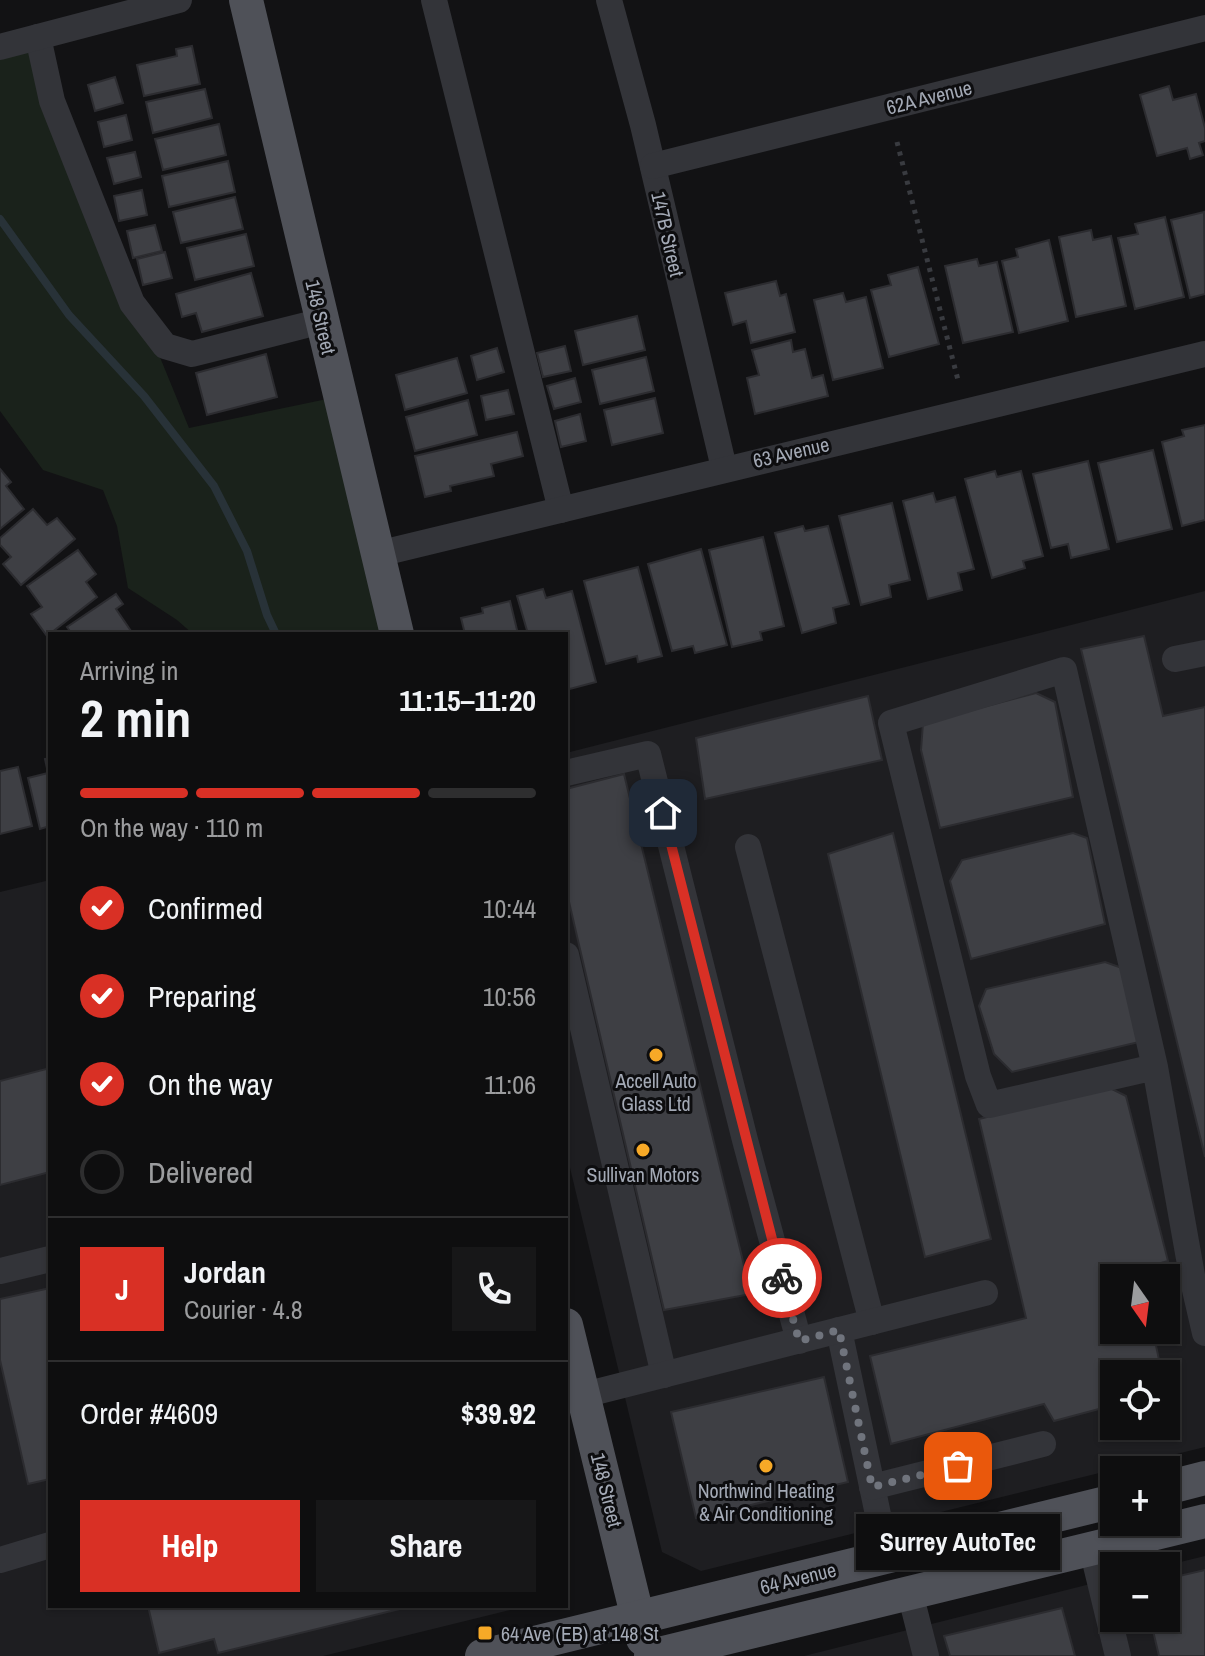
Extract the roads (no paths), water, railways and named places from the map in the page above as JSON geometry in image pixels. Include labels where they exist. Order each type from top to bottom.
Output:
[{"type":"main road","name":"148 Street","points":[[246,0],[397,632]]},
{"type":"main road","name":"148 Street","points":[[568,1337],[575,1377],[649,1656]]},
{"type":"main road","points":[[1180,1484],[1205,1478]]},
{"type":"main road","name":"64 Avenue","points":[[482,1656],[1100,1504]]},
{"type":"main road","name":"64 Avenue","points":[[649,1656],[1205,1521]]},
{"type":"street","points":[[0,47],[38,37],[91,11],[179,0]]},
{"type":"street","points":[[434,0],[561,510]]},
{"type":"street","name":"147B Street","points":[[609,0],[653,166],[724,468]]},
{"type":"street","name":"62A Avenue","points":[[653,166],[1205,28]]},
{"type":"street","points":[[38,37],[52,101],[132,303],[165,346],[192,354],[322,321]]},
{"type":"street","name":"63 Avenue","points":[[378,554],[1205,354]]},
{"type":"street","points":[[1175,659],[1205,653]]},
{"type":"street","points":[[1155,1067],[989,1105],[978,1076],[891,723],[1064,670],[1155,1067],[1205,1333]]},
{"type":"street","points":[[568,773],[648,754],[799,1341]]},
{"type":"street","points":[[748,847],[872,1322]]},
{"type":"street","points":[[568,964],[664,1375]]},
{"type":"street","points":[[0,1271],[48,1259]]},
{"type":"street","points":[[575,1377],[664,1375],[985,1293]]},
{"type":"street","points":[[839,1330],[887,1557]]},
{"type":"street","points":[[872,1487],[1043,1444]]},
{"type":"street","points":[[0,1560],[48,1546]]},
{"type":"street","points":[[1092,1549],[1118,1656]]},
{"type":"street","points":[[910,1593],[926,1656]]},
{"type":"waterway","points":[[0,219],[69,315],[144,396],[214,486],[247,551],[275,632]]},
{"type":"place","name":"Accell Auto Glass Ltd","points":[[656,1055]]},
{"type":"place","name":"Sullivan Motors","points":[[643,1150]]},
{"type":"place","name":"Northwind Heating & Air Conditioning","points":[[766,1466]]},
{"type":"place","name":"Surrey AutoTec","points":[[958,1466]]},
{"type":"place","name":"64 Ave (EB) at 148 St","points":[[485,1633]]}]
